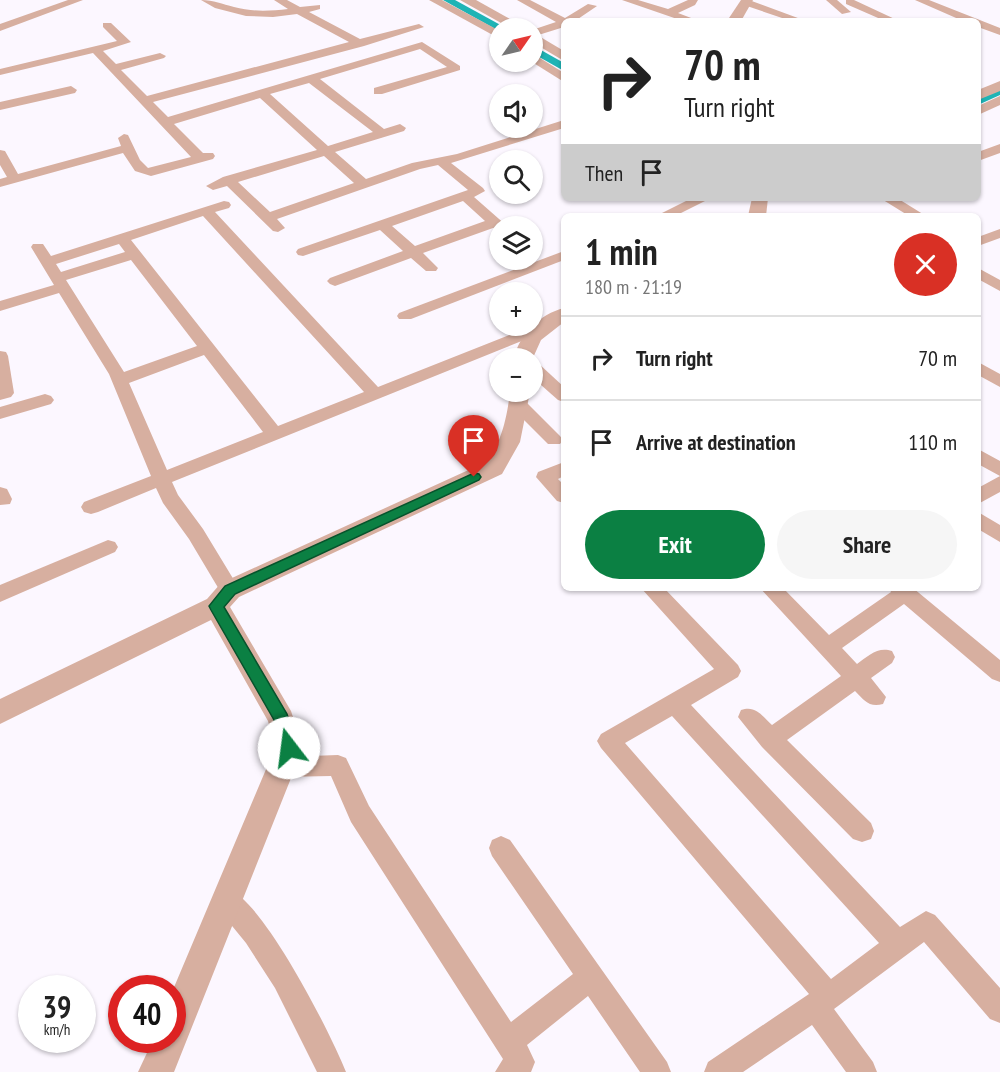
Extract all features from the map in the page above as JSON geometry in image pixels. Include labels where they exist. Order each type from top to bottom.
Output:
[{"type":"street","points":[[0,28],[78,0]]},
{"type":"street","points":[[206,0],[222,9],[274,15],[316,7]]},
{"type":"street","points":[[279,0],[360,44]]},
{"type":"street","points":[[434,0],[489,30]]},
{"type":"street","points":[[466,0],[500,18]]},
{"type":"street","points":[[522,0],[547,7],[561,20]]},
{"type":"street","points":[[627,0],[686,18]]},
{"type":"street","points":[[671,12],[693,0]]},
{"type":"street","points":[[920,0],[965,18]]},
{"type":"street","points":[[736,18],[746,1],[793,18]]},
{"type":"street","points":[[833,1],[884,18]]},
{"type":"street","points":[[848,7],[879,1]]},
{"type":"street","points":[[573,18],[592,6]]},
{"type":"street","points":[[525,14],[547,7]]},
{"type":"street","points":[[543,31],[561,24]]},
{"type":"street","points":[[981,24],[1000,32]]},
{"type":"street","points":[[0,72],[125,42],[107,25]]},
{"type":"street","points":[[145,100],[419,27]]},
{"type":"street","points":[[397,33],[417,46]]},
{"type":"street","points":[[543,43],[561,55]]},
{"type":"street","points":[[166,122],[422,45],[456,68],[457,72],[378,91]]},
{"type":"street","points":[[0,183],[126,143],[137,168],[144,172],[204,157],[166,122],[96,50]]},
{"type":"street","points":[[114,68],[160,56]]},
{"type":"street","points":[[543,64],[561,76]]},
{"type":"street","points":[[312,78],[382,133]]},
{"type":"street","points":[[981,94],[1000,85]]},
{"type":"street","points":[[0,106],[71,90]]},
{"type":"street","points":[[263,94],[364,185]]},
{"type":"street","points":[[981,110],[1000,100]]},
{"type":"street","points":[[267,218],[417,166],[442,162],[561,125]]},
{"type":"street","points":[[213,186],[400,128]]},
{"type":"street","points":[[981,156],[1000,148]]},
{"type":"street","points":[[0,154],[14,178]]},
{"type":"street","points":[[303,252],[478,191],[442,162]]},
{"type":"street","points":[[228,180],[278,228]]},
{"type":"street","points":[[465,196],[489,216]]},
{"type":"street","points":[[670,213],[697,201]]},
{"type":"street","points":[[892,201],[913,213]]},
{"type":"street","points":[[166,1055],[289,748],[282,719],[223,598],[196,534],[170,498],[120,380],[42,254],[122,238],[224,205]]},
{"type":"street","points":[[206,211],[374,393]]},
{"type":"street","points":[[382,224],[431,268]]},
{"type":"street","points":[[335,281],[489,227]]},
{"type":"street","points":[[981,241],[1000,233]]},
{"type":"street","points":[[122,238],[274,433]]},
{"type":"street","points":[[0,306],[134,254]]},
{"type":"street","points":[[405,316],[561,256]]},
{"type":"street","points":[[981,275],[1000,286]]},
{"type":"street","points":[[543,326],[561,316]]},
{"type":"street","points":[[91,507],[520,336]]},
{"type":"street","points":[[120,380],[207,348]]},
{"type":"street","points":[[0,356],[5,393],[0,394]]},
{"type":"street","points":[[981,369],[1000,382]]},
{"type":"street","points":[[543,377],[561,393]]},
{"type":"street","points":[[0,413],[45,400]]},
{"type":"street","points":[[0,711],[223,598],[494,468],[502,459],[518,402]]},
{"type":"street","points":[[522,402],[554,440]]},
{"type":"street","points":[[981,457],[1000,470]]},
{"type":"street","points":[[561,469],[545,477],[561,493]]},
{"type":"street","points":[[981,495],[1000,483]]},
{"type":"street","points":[[981,521],[1000,535]]},
{"type":"street","points":[[0,594],[108,547]]},
{"type":"street","points":[[654,591],[730,671],[609,741],[822,1002],[864,1072]]},
{"type":"street","points":[[773,591],[875,697]]},
{"type":"street","points":[[826,648],[901,591]]},
{"type":"street","points":[[903,591],[1000,673]]},
{"type":"street","points":[[770,740],[884,657]]},
{"type":"street","points":[[674,702],[899,945]]},
{"type":"street","points":[[749,717],[862,831]]},
{"type":"street","points":[[282,767],[338,765],[360,814],[521,1062],[509,1072]]},
{"type":"street","points":[[501,848],[657,1072]]},
{"type":"street","points":[[228,901],[285,978],[332,1072]]},
{"type":"street","points":[[718,1072],[822,1002],[926,924],[1000,1009]]},
{"type":"street","points":[[508,1042],[592,976]]},
{"type":"waterway","points":[[448,0],[489,22]]},
{"type":"waterway","points":[[543,55],[561,66]]},
{"type":"waterway","points":[[981,100],[1000,91]]},
{"type":"route","points":[[289,748],[282,719],[216,606],[230,590],[474,477]]}]
